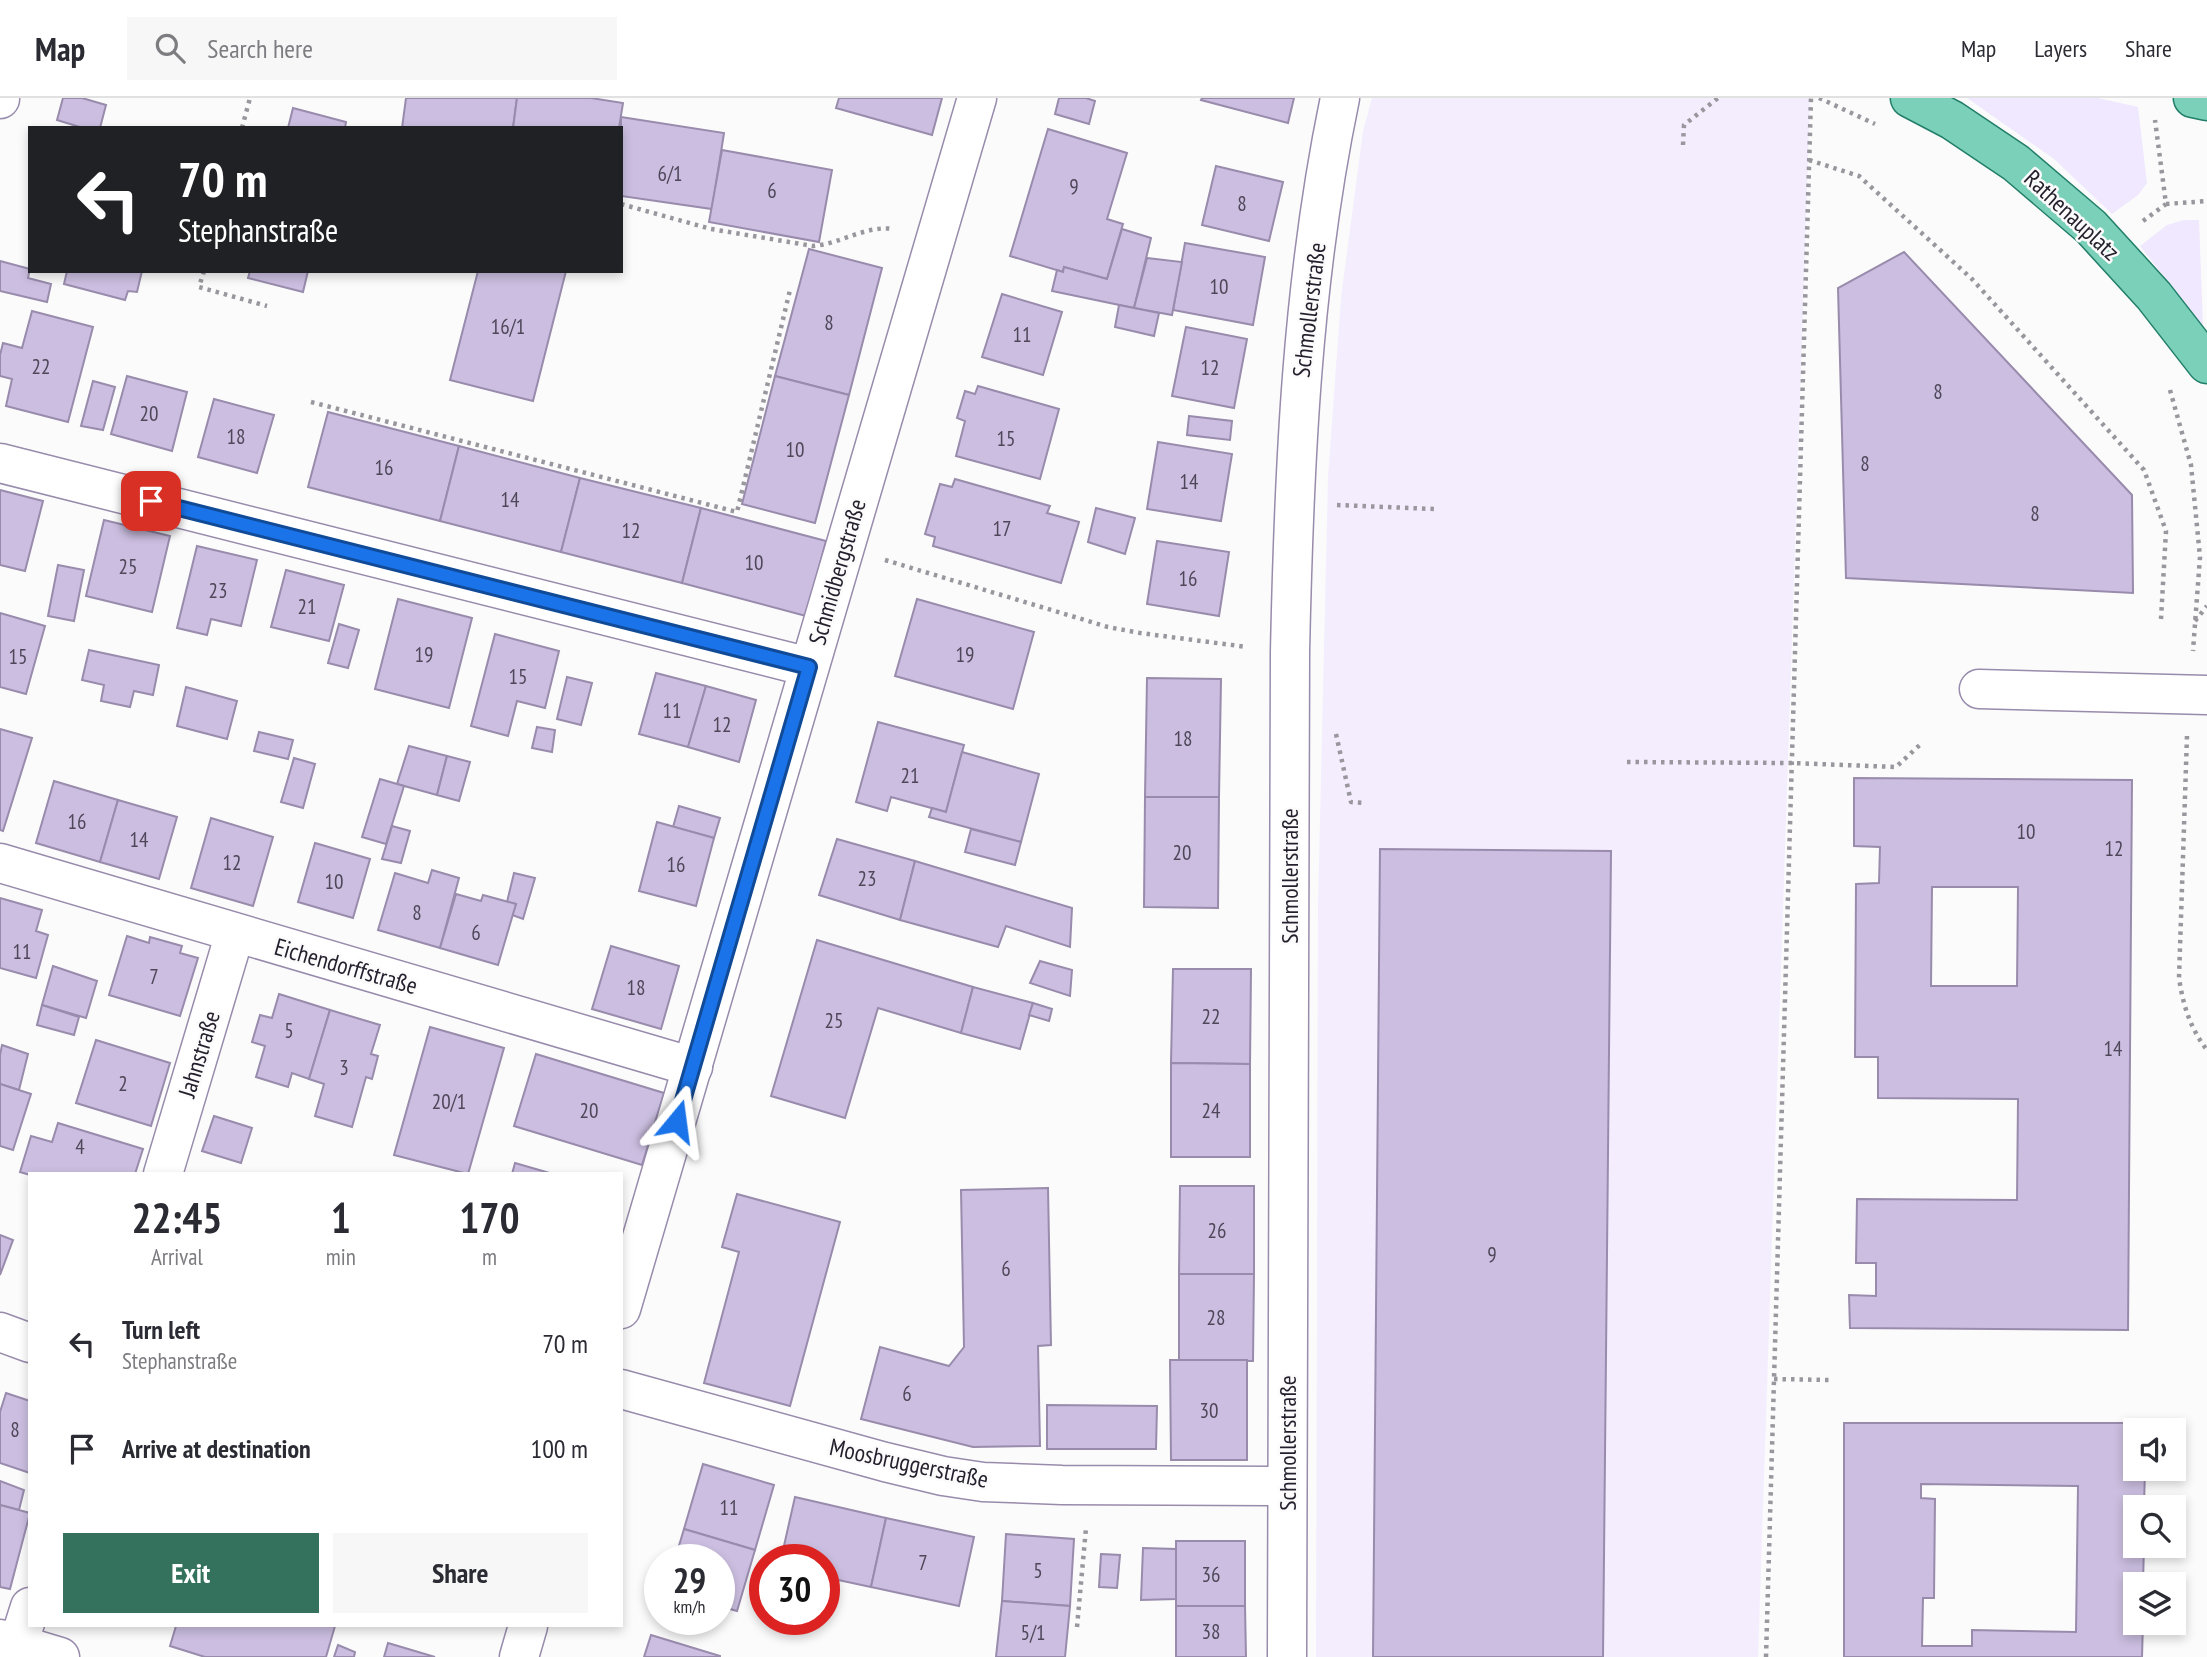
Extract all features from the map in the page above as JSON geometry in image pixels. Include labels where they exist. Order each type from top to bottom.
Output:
[{"type":"main road","name":"Rathenauplatz","points":[[1910,98],[1952,120],[2016,163],[2091,227],[2154,296],[2207,364]]},
{"type":"main road","points":[[2193,98],[2207,102]]},
{"type":"street","name":"Schmidbergstraße","points":[[623,1302],[977,98]]},
{"type":"street","name":"Schmollerstraße","points":[[1287,1657],[1290,652],[1293,503],[1308,310],[1329,149],[1340,98]]},
{"type":"street","points":[[0,463],[809,667]]},
{"type":"street","points":[[1979,689],[2198,695]]},
{"type":"street","name":"Eichendorffstraße","points":[[0,863],[693,1067]]},
{"type":"street","name":"Jahnstraße","points":[[164,1172],[234,933]]},
{"type":"street","points":[[0,1332],[28,1342]]},
{"type":"street","name":"Moosbruggerstraße","points":[[623,1390],[884,1462],[983,1482],[1287,1486]]},
{"type":"street","points":[[28,1610],[9,1642],[61,1657]]},
{"type":"street","points":[[519,1657],[528,1627]]},
{"type":"path","points":[[243,126],[250,98]]},
{"type":"path","points":[[1683,145],[1684,125],[1718,98]]},
{"type":"path","points":[[1766,1657],[1811,98]]},
{"type":"path","points":[[2154,111],[2166,204]]},
{"type":"path","points":[[1809,160],[1858,176],[1972,279],[2144,470],[2165,531],[2161,620]]},
{"type":"path","points":[[2108,245],[2166,204],[2207,201]]},
{"type":"path","points":[[623,205],[711,229],[813,246],[828,245],[883,227],[905,230],[934,239]]},
{"type":"path","points":[[203,273],[199,287],[267,306]]},
{"type":"path","points":[[311,402],[737,512],[790,290]]},
{"type":"path","points":[[2168,384],[2191,465],[2200,557],[2194,621],[2198,695],[2186,746],[2179,978],[2182,1002],[2191,1024],[2207,1050]]},
{"type":"path","points":[[1293,503],[1434,509]]},
{"type":"path","points":[[844,547],[1140,634],[1290,652]]},
{"type":"path","points":[[2194,621],[2207,606]]},
{"type":"path","points":[[1627,762],[1792,763],[1896,768],[1923,742]]},
{"type":"path","points":[[1774,1379],[1830,1380]]},
{"type":"path","points":[[1077,1627],[1089,1485]]},
{"type":"shaded area","points":[[1372,98],[1810,98],[1758,1657],[1316,1657],[1318,907],[1328,478],[1341,298],[1363,131]]},
{"type":"shaded area","points":[[1967,98],[2098,98],[2138,107],[2147,183],[2138,195],[2112,214],[2054,159]]},
{"type":"shaded area","points":[[2184,220],[2199,220],[2203,326],[2140,246],[2167,225]]},
{"type":"building","points":[[63,98],[82,98],[106,105],[101,126],[76,126],[57,120]]},
{"type":"building","points":[[406,98],[517,98],[513,126],[402,126]]},
{"type":"building","points":[[517,98],[591,98],[623,103],[619,126],[513,126]]},
{"type":"building","points":[[839,98],[942,98],[932,135],[836,108]]},
{"type":"building","points":[[1059,98],[1086,98],[1095,101],[1089,124],[1055,114]]},
{"type":"building","points":[[1294,98],[1288,123],[1201,100]]},
{"type":"building","points":[[293,108],[346,122],[345,126],[288,126]]},
{"type":"building","points":[[621,117],[724,133],[712,209],[623,196]]},
{"type":"building","points":[[1048,129],[1127,153],[1107,219],[1123,224],[1107,279],[1064,267],[1063,272],[1010,256]]},
{"type":"building","points":[[722,150],[832,170],[819,242],[709,222]]},
{"type":"building","points":[[1216,166],[1283,182],[1269,241],[1202,225]]},
{"type":"building","points":[[1122,229],[1151,238],[1134,308],[1052,291],[1057,270],[1063,272],[1064,267],[1107,279]]},
{"type":"building","points":[[1185,243],[1265,257],[1253,325],[1173,310]]},
{"type":"building","points":[[809,249],[882,268],[849,395],[775,376]]},
{"type":"building","points":[[1904,252],[2132,495],[2133,593],[1846,578],[1838,288]]},
{"type":"building","points":[[1147,258],[1182,262],[1172,315],[1134,308]]},
{"type":"building","points":[[0,261],[28,268],[28,278],[51,284],[47,302],[0,291]]},
{"type":"building","points":[[67,273],[142,273],[137,292],[128,291],[125,300],[64,284]]},
{"type":"building","points":[[249,273],[308,273],[303,292],[248,278]]},
{"type":"building","points":[[477,273],[565,273],[533,401],[450,380]]},
{"type":"building","points":[[1002,294],[1062,312],[1043,375],[982,357]]},
{"type":"building","points":[[1119,305],[1159,313],[1154,336],[1115,327]]},
{"type":"building","points":[[32,311],[93,327],[68,422],[6,406],[12,379],[0,376],[3,343],[22,348]]},
{"type":"building","points":[[1186,327],[1247,339],[1234,408],[1172,396]]},
{"type":"building","points":[[127,376],[187,392],[172,451],[111,434]]},
{"type":"building","points":[[775,376],[849,395],[815,523],[742,504]]},
{"type":"building","points":[[93,381],[115,387],[103,430],[81,426]]},
{"type":"building","points":[[978,386],[1059,409],[1040,479],[956,456],[965,421],[957,418],[965,391],[975,394]]},
{"type":"building","points":[[214,399],[274,415],[257,473],[198,457]]},
{"type":"building","points":[[328,412],[459,446],[440,521],[308,487]]},
{"type":"building","points":[[1189,416],[1232,421],[1230,440],[1187,435]]},
{"type":"building","points":[[1158,442],[1232,454],[1221,521],[1147,509]]},
{"type":"building","points":[[459,446],[580,478],[561,552],[440,521]]},
{"type":"building","points":[[580,478],[701,508],[682,583],[561,552]]},
{"type":"building","points":[[955,479],[1050,506],[1047,513],[1079,522],[1061,583],[933,546],[935,537],[925,534],[940,484],[952,487]]},
{"type":"building","points":[[0,490],[43,501],[25,571],[0,565]]},
{"type":"building","points":[[701,508],[826,541],[806,616],[682,583]]},
{"type":"building","points":[[1096,508],[1135,518],[1125,554],[1088,542]]},
{"type":"building","points":[[104,520],[170,536],[152,612],[86,596]]},
{"type":"building","points":[[1157,541],[1229,552],[1219,616],[1147,604]]},
{"type":"building","points":[[197,546],[257,560],[241,626],[211,619],[207,635],[177,628]]},
{"type":"building","points":[[58,565],[84,570],[74,621],[48,616]]},
{"type":"building","points":[[286,570],[344,585],[329,641],[271,627]]},
{"type":"building","points":[[398,599],[472,618],[449,708],[375,689]]},
{"type":"building","points":[[917,599],[1034,632],[1013,709],[895,676]]},
{"type":"building","points":[[0,613],[45,626],[26,694],[0,687]]},
{"type":"building","points":[[339,624],[359,630],[348,668],[328,663]]},
{"type":"building","points":[[495,634],[559,651],[545,708],[517,701],[508,736],[471,726]]},
{"type":"building","points":[[89,650],[159,665],[153,695],[134,691],[130,707],[101,701],[104,685],[82,680]]},
{"type":"building","points":[[656,673],[706,686],[688,747],[639,734]]},
{"type":"building","points":[[567,677],[592,683],[581,725],[557,719]]},
{"type":"building","points":[[1147,678],[1221,679],[1219,797],[1145,797]]},
{"type":"building","points":[[706,686],[756,700],[739,762],[688,747]]},
{"type":"building","points":[[186,687],[237,701],[227,739],[177,726]]},
{"type":"building","points":[[878,722],[964,745],[946,812],[891,797],[887,811],[856,802]]},
{"type":"building","points":[[537,727],[555,730],[552,752],[532,748]]},
{"type":"building","points":[[0,729],[32,738],[3,831],[0,830]]},
{"type":"building","points":[[259,732],[293,740],[288,759],[254,751]]},
{"type":"building","points":[[409,746],[447,756],[437,795],[397,784]]},
{"type":"building","points":[[962,752],[1039,774],[1021,842],[929,817],[932,808],[946,812]]},
{"type":"building","points":[[447,756],[470,762],[459,801],[437,795]]},
{"type":"building","points":[[294,758],[315,764],[303,808],[281,802]]},
{"type":"building","points":[[1854,778],[2132,780],[2128,1330],[1850,1328],[1849,1295],[1876,1296],[1876,1263],[1856,1263],[1857,1199],[2017,1200],[2018,1099],[1878,1098],[1878,1057],[1855,1057],[1856,884],[1879,883],[1880,847],[1854,846]],"holes":[[[1932,887],[2018,887],[2017,986],[1931,986]]]},
{"type":"building","points":[[380,779],[404,786],[386,844],[362,837]]},
{"type":"building","points":[[54,781],[118,800],[100,862],[36,843]]},
{"type":"building","points":[[1145,797],[1219,797],[1218,908],[1144,907]]},
{"type":"building","points":[[118,800],[177,817],[159,879],[100,862]]},
{"type":"building","points":[[679,806],[720,818],[714,838],[673,827]]},
{"type":"building","points":[[211,818],[273,837],[253,906],[191,888]]},
{"type":"building","points":[[657,822],[714,838],[696,906],[639,891]]},
{"type":"building","points":[[392,826],[410,831],[401,863],[382,859]]},
{"type":"building","points":[[971,829],[1021,842],[1015,865],[965,852]]},
{"type":"building","points":[[837,839],[915,861],[900,920],[819,895]]},
{"type":"building","points":[[315,843],[370,859],[353,918],[298,902]]},
{"type":"building","points":[[1380,849],[1611,851],[1603,1657],[1373,1657]]},
{"type":"building","points":[[915,861],[1072,908],[1070,947],[1006,926],[998,947],[900,920]]},
{"type":"building","points":[[432,870],[459,878],[440,948],[378,930],[395,873],[428,883]]},
{"type":"building","points":[[514,873],[535,878],[523,919],[512,915],[516,904],[507,902]]},
{"type":"building","points":[[456,894],[481,901],[483,895],[516,904],[498,965],[440,948]]},
{"type":"building","points":[[0,898],[42,910],[36,931],[48,935],[36,978],[0,968]]},
{"type":"building","points":[[127,936],[149,943],[150,937],[182,946],[180,953],[198,958],[180,1016],[109,995]]},
{"type":"building","points":[[817,940],[973,987],[961,1033],[878,1008],[845,1118],[771,1096]]},
{"type":"building","points":[[611,946],[679,966],[661,1029],[592,1009]]},
{"type":"building","points":[[1040,961],[1072,970],[1070,996],[1030,983]]},
{"type":"building","points":[[53,966],[97,981],[86,1018],[42,1005]]},
{"type":"building","points":[[1173,969],[1251,969],[1250,1064],[1171,1063]]},
{"type":"building","points":[[973,987],[1033,1003],[1020,1049],[961,1033]]},
{"type":"building","points":[[279,994],[330,1010],[309,1079],[292,1073],[288,1087],[256,1077],[265,1046],[252,1042],[260,1015],[272,1018]]},
{"type":"building","points":[[1033,1003],[1052,1009],[1049,1021],[1029,1015]]},
{"type":"building","points":[[42,1005],[79,1017],[74,1035],[37,1025]]},
{"type":"building","points":[[330,1010],[380,1025],[371,1054],[378,1056],[372,1079],[366,1077],[352,1127],[315,1116],[324,1084],[309,1079]]},
{"type":"building","points":[[430,1027],[504,1048],[469,1172],[394,1155]]},
{"type":"building","points":[[96,1040],[170,1063],[151,1126],[76,1103]]},
{"type":"building","points":[[2,1045],[28,1054],[19,1090],[0,1084]]},
{"type":"building","points":[[536,1054],[664,1093],[642,1165],[514,1126]]},
{"type":"building","points":[[1171,1063],[1250,1064],[1250,1157],[1171,1157]]},
{"type":"building","points":[[0,1084],[31,1094],[13,1150],[0,1146]]},
{"type":"building","points":[[214,1116],[252,1128],[241,1163],[202,1151]]},
{"type":"building","points":[[58,1123],[143,1149],[136,1172],[28,1172],[28,1174],[20,1172],[31,1136],[52,1142]]},
{"type":"building","points":[[515,1163],[546,1172],[513,1172]]},
{"type":"building","points":[[1180,1186],[1254,1186],[1254,1274],[1179,1274]]},
{"type":"building","points":[[1048,1188],[1051,1345],[1038,1346],[1040,1446],[973,1447],[861,1419],[880,1347],[949,1366],[964,1347],[961,1190]]},
{"type":"building","points":[[737,1194],[840,1222],[790,1406],[704,1383],[739,1252],[722,1247]]},
{"type":"building","points":[[0,1235],[13,1240],[0,1275]]},
{"type":"building","points":[[1179,1274],[1254,1274],[1253,1361],[1179,1360]]},
{"type":"building","points":[[1170,1360],[1247,1360],[1247,1460],[1171,1460]]},
{"type":"building","points":[[6,1393],[28,1400],[28,1472],[0,1463],[0,1412]]},
{"type":"building","points":[[1047,1405],[1157,1406],[1156,1449],[1047,1449]]},
{"type":"building","points":[[1844,1423],[2123,1423],[2123,1481],[2145,1481],[2144,1495],[2123,1495],[2123,1558],[2144,1558],[2143,1572],[2123,1572],[2123,1635],[2143,1635],[2142,1657],[1844,1657]],"holes":[[[1921,1484],[2078,1486],[2076,1632],[1972,1630],[1972,1646],[1922,1646],[1923,1598],[1934,1598],[1935,1499],[1921,1498]]]},
{"type":"building","points":[[703,1464],[774,1485],[757,1544],[749,1544],[749,1548],[684,1529]]},
{"type":"building","points":[[0,1481],[24,1490],[19,1510],[0,1505]]},
{"type":"building","points":[[795,1497],[886,1518],[871,1587],[840,1580],[840,1544],[784,1544]]},
{"type":"building","points":[[0,1505],[28,1512],[28,1521],[10,1589],[0,1587]]},
{"type":"building","points":[[886,1518],[974,1537],[959,1606],[871,1587]]},
{"type":"building","points":[[684,1529],[735,1544],[680,1544]]},
{"type":"building","points":[[1006,1534],[1074,1539],[1070,1606],[1002,1601]]},
{"type":"building","points":[[1176,1541],[1245,1541],[1245,1606],[1176,1606]]},
{"type":"building","points":[[735,1544],[749,1548],[749,1570],[737,1611]]},
{"type":"building","points":[[1143,1548],[1176,1549],[1176,1599],[1141,1600]]},
{"type":"building","points":[[1101,1554],[1120,1555],[1117,1588],[1099,1587]]},
{"type":"building","points":[[1002,1601],[1070,1606],[1065,1657],[996,1657]]},
{"type":"building","points":[[1176,1606],[1245,1606],[1246,1657],[1176,1657]]},
{"type":"building","points":[[176,1627],[335,1627],[326,1657],[205,1657],[170,1646]]},
{"type":"building","points":[[651,1635],[720,1656],[720,1657],[644,1657]]},
{"type":"building","points":[[388,1643],[435,1657],[384,1657]]},
{"type":"building","points":[[338,1645],[355,1652],[354,1657],[334,1657]]},
{"type":"route","points":[[151,501],[809,667],[677,1121]]}]
